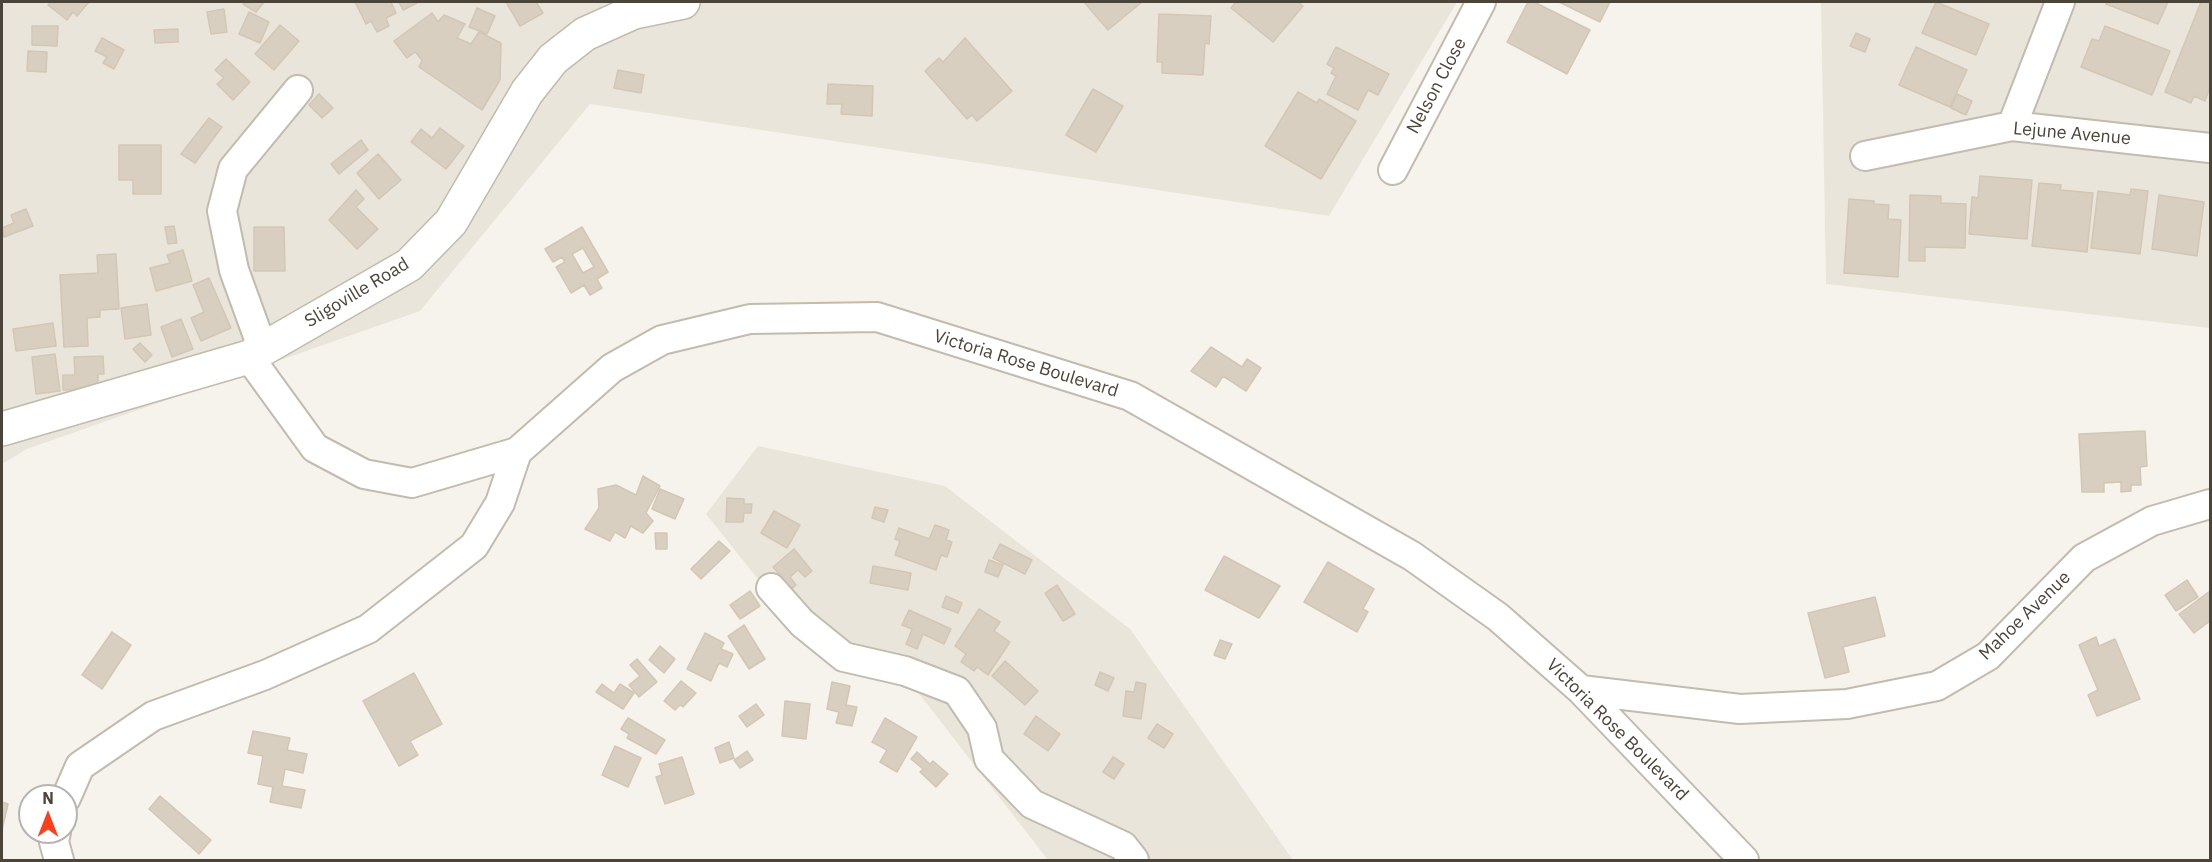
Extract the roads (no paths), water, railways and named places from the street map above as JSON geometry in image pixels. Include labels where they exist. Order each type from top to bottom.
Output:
[{"type":"street","name":"Sligoville Road","points":[[2,429],[256,354],[409,265],[451,222],[527,92],[553,59],[624,7],[683,2]]},
{"type":"street","name":"Nelson Close","points":[[1392,170],[1481,2]]},
{"type":"street","points":[[2012,126],[2060,2]]},
{"type":"street","name":"Victoria Rose Boulevard","points":[[298,90],[233,169],[222,211],[234,270],[256,354],[315,448],[364,474],[412,483],[517,452],[612,369],[662,340],[750,319],[877,317],[1130,396],[1412,556],[1498,617],[1581,690],[1744,861]]},
{"type":"street","name":"Lejune Avenue","points":[[1865,156],[2012,126],[2211,148]]},
{"type":"street","points":[[72,784],[80,766],[153,717],[265,675],[368,629],[474,546],[500,503],[517,452]]},
{"type":"street","name":"Mahoe Avenue","points":[[1581,690],[1740,709],[1847,704],[1937,686],[1988,656],[2084,558],[2152,521],[2211,504]]},
{"type":"street","points":[[771,588],[802,623],[844,657],[905,671],[957,691],[982,728],[989,759],[1032,804],[1123,846],[1134,861]]},
{"type":"street","points":[[55,844],[59,861]]}]
